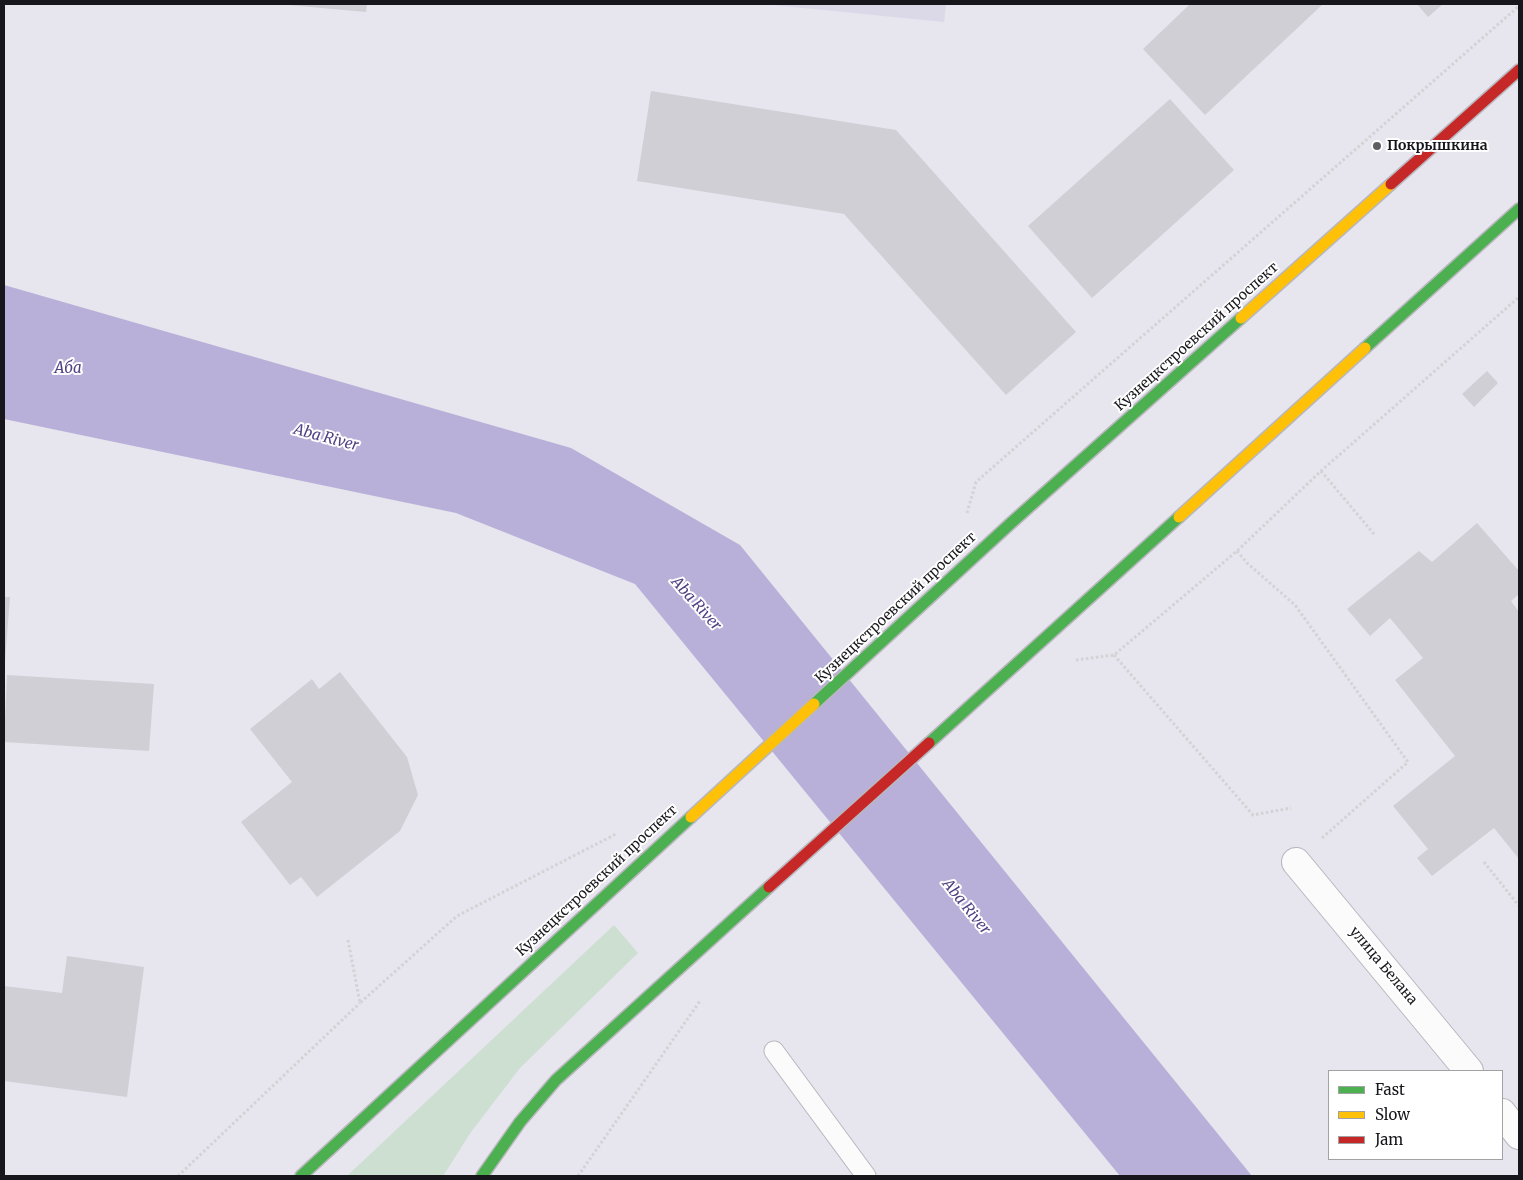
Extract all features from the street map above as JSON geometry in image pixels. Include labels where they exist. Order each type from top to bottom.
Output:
[{"type":"main road","name":"Кузнецкстроевский проспект","points":[[301,1176],[665,838],[931,598],[1011,523],[1519,70]]},
{"type":"main road","points":[[482,1176],[520,1122],[556,1080],[1519,209]]},
{"type":"street","name":"улица Белана","points":[[1296,862],[1468,1070]]},
{"type":"street","points":[[1503,1114],[1519,1135]]},
{"type":"lane","points":[[774,1051],[866,1176]]},
{"type":"path","points":[[976,482],[1519,6]]},
{"type":"path","points":[[1072,660],[1114,655],[1237,551],[1321,471],[1519,297]]},
{"type":"path","points":[[1321,471],[1374,534]]},
{"type":"path","points":[[1237,551],[1247,563],[1295,605],[1408,762],[1296,862]]},
{"type":"path","points":[[1114,655],[1253,815],[1292,808]]},
{"type":"path","points":[[178,1176],[360,1003],[457,916],[619,832]]},
{"type":"path","points":[[1484,862],[1519,906]]},
{"type":"path","points":[[348,940],[360,1003]]},
{"type":"path","points":[[578,1176],[701,1000]]},
{"type":"shaded area","points":[[763,4],[946,4],[944,22]]},
{"type":"green space","points":[[614,925],[638,953],[520,1068],[471,1132],[443,1176],[347,1176]]},
{"type":"water","name":"Аба","points":[[4,285],[571,448],[740,545],[1252,1176],[1120,1176],[635,584],[456,513],[4,419]]},
{"type":"building","points":[[277,4],[367,4],[366,12]]},
{"type":"building","points":[[1190,4],[1323,4],[1205,115],[1143,49]]},
{"type":"building","points":[[1417,4],[1443,4],[1428,17]]},
{"type":"building","points":[[651,91],[896,130],[1076,332],[1006,395],[844,214],[637,181]]},
{"type":"building","points":[[1170,99],[1234,170],[1092,298],[1028,226]]},
{"type":"building","points":[[1487,371],[1498,383],[1474,407],[1462,394]]},
{"type":"building","points":[[1477,523],[1519,571],[1519,594],[1511,601],[1519,612],[1519,859],[1494,828],[1432,876],[1417,858],[1428,849],[1393,806],[1455,756],[1395,680],[1423,658],[1390,618],[1370,636],[1347,609],[1419,551],[1432,562]]},
{"type":"building","points":[[4,597],[10,597],[5,661],[4,661]]},
{"type":"building","points":[[340,672],[407,757],[418,795],[400,831],[317,897],[301,877],[290,885],[241,822],[292,782],[250,729],[312,679],[319,689]]},
{"type":"building","points":[[7,675],[154,684],[149,751],[4,742]]},
{"type":"building","points":[[67,956],[144,967],[127,1097],[4,1081],[4,986],[62,993]]},
{"type":"traffic: fast","points":[[1365,348],[1519,209]]},
{"type":"traffic: fast","points":[[814,704],[1011,523],[1241,318]]},
{"type":"traffic: fast","points":[[929,743],[1179,517]]},
{"type":"traffic: fast","points":[[301,1176],[691,817]]},
{"type":"traffic: fast","points":[[482,1176],[520,1122],[556,1080],[769,887]]},
{"type":"traffic: slow","points":[[1241,318],[1391,184]]},
{"type":"traffic: slow","points":[[1179,517],[1365,348]]},
{"type":"traffic: slow","points":[[691,817],[814,704]]},
{"type":"traffic: jam","points":[[1391,184],[1519,70]]},
{"type":"traffic: jam","points":[[769,887],[929,743]]},
{"type":"place","name":"Покрышкина","points":[[1377,146]]},
{"type":"water label","name":"Aba River","points":[[326,438]]},
{"type":"water label","name":"Aba River","points":[[696,604]]},
{"type":"water label","name":"Aba River","points":[[966,907]]}]
